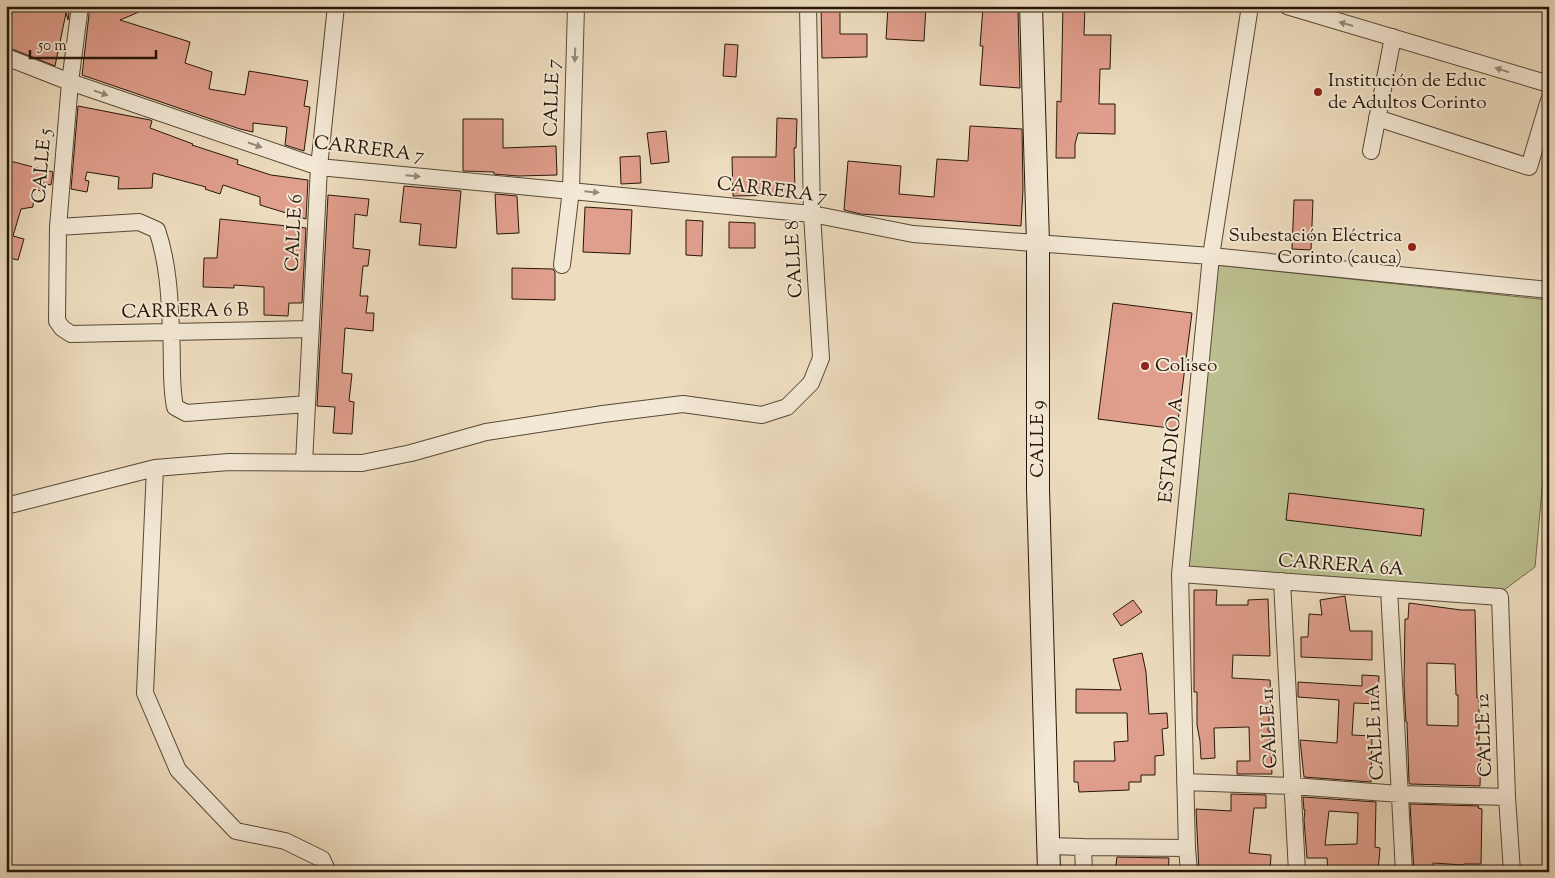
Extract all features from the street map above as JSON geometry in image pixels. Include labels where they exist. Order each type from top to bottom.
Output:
[{"type":"street","name":"CALLE 5","points":[[62,328],[57,320],[58,227],[70,82],[80,6]]},
{"type":"street","name":"CALLE 6","points":[[304,463],[319,167],[336,6]]},
{"type":"street","name":"CALLE 7","points":[[562,265],[571,190],[576,6]]},
{"type":"street","name":"CALLE 8","points":[[304,463],[362,463],[486,432],[674,405],[683,404],[762,415],[787,407],[811,382],[821,358],[812,214],[808,6]]},
{"type":"street","name":"CALLE 9","points":[[1031,6],[1038,244],[1038,490],[1050,872]]},
{"type":"street","name":"ESTADIO A","points":[[1189,872],[1180,574],[1211,256],[1250,6]]},
{"type":"street","points":[[1287,6],[1549,84]]},
{"type":"street","points":[[1371,151],[1393,38]]},
{"type":"street","name":"CARRERA 7","points":[[6,57],[70,82],[319,167],[812,214],[914,234],[1211,256],[1549,290]]},
{"type":"street","points":[[1378,118],[1529,167],[1549,100]]},
{"type":"street","points":[[58,227],[139,222],[156,230],[164,250],[172,333],[172,393],[175,407],[186,413],[307,404]]},
{"type":"street","name":"CARRERA 6 B","points":[[62,328],[71,334],[310,329]]},
{"type":"street","points":[[6,506],[155,468],[229,462],[304,463]]},
{"type":"street","points":[[155,468],[145,693],[178,770],[236,831],[285,841],[322,859],[328,872]]},
{"type":"street","name":"CARRERA 6A","points":[[1180,574],[1500,598]]},
{"type":"street","name":"CALLE 11","points":[[1282,581],[1297,872]]},
{"type":"street","name":"CALLE 11A","points":[[1389,589],[1404,872]]},
{"type":"street","name":"CALLE 12","points":[[1500,598],[1507,797],[1512,872]]},
{"type":"street","points":[[1185,782],[1293,786],[1400,794],[1507,797]]},
{"type":"street","points":[[1049,846],[1187,848]]},
{"type":"street","points":[[1083,847],[1084,872]]},
{"type":"green space","points":[[1217,265],[1549,300],[1549,413],[1535,567],[1504,590],[1186,568]]},
{"type":"building","points":[[13,6],[70,6],[68,20],[66,13],[55,66],[7,47]]},
{"type":"building","points":[[90,6],[153,6],[120,20],[190,42],[185,63],[212,72],[209,89],[245,95],[249,71],[308,81],[304,106],[310,107],[304,151],[285,145],[287,127],[253,123],[253,132],[240,129],[82,75]]},
{"type":"building","points":[[821,6],[840,6],[840,34],[867,34],[867,57],[822,58]]},
{"type":"building","points":[[888,6],[926,6],[924,41],[886,39]]},
{"type":"building","points":[[1063,6],[1085,6],[1084,35],[1111,35],[1110,69],[1100,69],[1099,104],[1115,104],[1115,134],[1078,133],[1075,144],[1075,158],[1056,158],[1057,101],[1061,102]]},
{"type":"building","points":[[983,7],[1018,10],[1020,88],[980,85]]},
{"type":"building","points":[[725,44],[738,45],[736,77],[723,76]]},
{"type":"building","points":[[78,106],[150,120],[152,121],[150,128],[192,145],[238,160],[237,164],[271,175],[308,180],[306,219],[260,205],[260,197],[223,185],[220,194],[205,189],[206,187],[153,173],[152,188],[118,189],[119,177],[87,172],[85,180],[89,181],[87,192],[71,189]]},
{"type":"building","points":[[777,118],[797,119],[796,148],[794,148],[795,195],[733,196],[732,157],[776,157]]},
{"type":"building","points":[[463,119],[503,119],[503,148],[556,146],[557,175],[518,176],[494,174],[494,172],[463,171]]},
{"type":"building","points":[[970,126],[1022,129],[1023,189],[1021,226],[861,214],[844,210],[848,161],[901,166],[899,194],[934,197],[937,159],[968,161]]},
{"type":"building","points":[[666,131],[669,162],[651,164],[647,133]]},
{"type":"building","points":[[640,156],[641,183],[621,184],[620,157]]},
{"type":"building","points":[[6,160],[53,172],[51,185],[42,183],[41,191],[34,189],[33,207],[21,209],[13,236],[24,239],[18,260],[6,257]]},
{"type":"building","points":[[404,186],[461,191],[456,248],[419,245],[421,224],[400,222]]},
{"type":"building","points":[[495,194],[517,196],[519,233],[497,234]]},
{"type":"building","points":[[328,195],[369,199],[367,216],[355,214],[353,248],[370,250],[368,266],[363,266],[360,296],[368,296],[366,313],[374,313],[373,331],[345,328],[342,373],[352,374],[349,401],[354,402],[352,434],[333,433],[335,407],[317,406]]},
{"type":"building","points":[[1294,200],[1313,200],[1311,250],[1292,249]]},
{"type":"building","points":[[585,207],[632,210],[630,254],[583,252]]},
{"type":"building","points":[[220,219],[306,228],[302,303],[289,303],[288,316],[264,315],[264,287],[234,285],[234,288],[203,287],[204,258],[217,258]]},
{"type":"building","points":[[686,220],[703,221],[702,256],[686,255]]},
{"type":"building","points":[[729,222],[755,223],[755,248],[729,248]]},
{"type":"building","points":[[512,268],[553,269],[555,272],[555,300],[512,299]]},
{"type":"building","name":"Coliseo","points":[[1113,303],[1192,313],[1177,429],[1098,419]]},
{"type":"building","points":[[1289,493],[1424,509],[1421,536],[1286,520]]},
{"type":"building","points":[[1194,590],[1217,590],[1216,605],[1248,605],[1248,600],[1268,599],[1270,656],[1233,655],[1232,678],[1270,680],[1271,697],[1268,731],[1270,731],[1272,774],[1237,774],[1237,761],[1250,761],[1249,727],[1214,728],[1215,758],[1201,759],[1197,725],[1197,692],[1194,692]]},
{"type":"building","points":[[1345,596],[1350,631],[1372,631],[1372,660],[1301,657],[1301,637],[1308,637],[1309,614],[1322,615],[1320,600]]},
{"type":"building","points":[[1133,600],[1142,612],[1121,626],[1113,614]]},
{"type":"building","points":[[1409,603],[1475,610],[1479,744],[1481,744],[1480,786],[1409,783],[1404,685],[1405,619],[1408,619]],"holes":[[[1427,663],[1455,664],[1458,726],[1427,725]]]},
{"type":"building","points":[[1142,653],[1146,672],[1149,714],[1167,713],[1168,728],[1162,729],[1164,755],[1155,756],[1155,775],[1141,775],[1141,782],[1129,782],[1129,790],[1079,792],[1078,782],[1074,782],[1074,761],[1115,761],[1114,742],[1128,741],[1127,713],[1076,713],[1076,689],[1121,690],[1113,659]]},
{"type":"building","points":[[1362,675],[1379,676],[1378,704],[1354,703],[1352,735],[1372,736],[1371,782],[1304,777],[1300,740],[1337,743],[1339,700],[1298,697],[1298,682],[1362,686]]},
{"type":"building","points":[[1231,794],[1266,795],[1266,808],[1254,808],[1249,853],[1271,855],[1270,872],[1199,872],[1196,809],[1231,811]]},
{"type":"building","points":[[1303,797],[1376,802],[1375,847],[1380,848],[1378,872],[1362,872],[1363,869],[1328,872],[1327,858],[1307,858]],"holes":[[[1329,811],[1358,813],[1357,844],[1325,845]]]},
{"type":"building","points":[[1410,804],[1479,806],[1478,808],[1482,809],[1481,864],[1433,863],[1433,872],[1414,872]]},
{"type":"building","points":[[1117,857],[1169,858],[1168,872],[1115,872]]},
{"type":"place","name":"Institución de Educ de Adultos Corinto","points":[[1318,92]]},
{"type":"place","name":"Subestación Eléctrica Corinto (cauca)","points":[[1412,247]]},
{"type":"place","name":"Coliseo","points":[[1145,366]]}]
